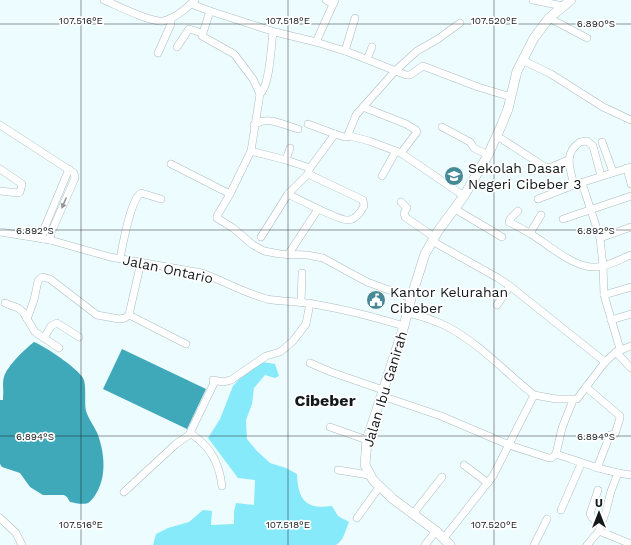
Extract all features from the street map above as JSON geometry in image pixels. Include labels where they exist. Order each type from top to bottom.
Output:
[{"type":"main road","name":"Jalan Ibu Ganirah","points":[[450,545],[436,531],[393,499],[370,475],[365,465],[367,440],[408,313],[420,266],[433,239],[464,196],[488,155],[497,136],[511,97],[517,71],[534,38],[549,18],[571,0]]},
{"type":"street","points":[[104,0],[114,2],[153,20],[162,21],[171,18],[193,2],[210,11],[273,32],[316,42],[345,51],[408,75],[422,67],[425,67],[478,87],[511,97]]},
{"type":"street","points":[[316,42],[334,2],[326,0]]},
{"type":"street","points":[[536,0],[563,6]]},
{"type":"street","points":[[202,34],[210,11]]},
{"type":"street","points":[[158,53],[171,24],[171,18]]},
{"type":"street","points":[[345,51],[355,18]]},
{"type":"street","points":[[549,18],[587,38]]},
{"type":"street","points":[[348,137],[354,118],[395,71],[417,51],[438,39],[460,23]]},
{"type":"street","points":[[177,47],[189,29],[202,34],[202,36],[213,43],[234,54],[253,78],[260,94]]},
{"type":"street","points":[[273,32],[269,70],[265,89],[260,94],[251,151],[217,218],[264,251],[323,258],[368,282],[411,298]]},
{"type":"street","points":[[367,59],[372,47]]},
{"type":"street","points":[[522,60],[551,74],[603,106],[631,120]]},
{"type":"street","points":[[363,106],[406,124],[417,132],[399,152],[382,176]]},
{"type":"street","points":[[254,125],[268,120],[298,129]]},
{"type":"street","points":[[308,124],[335,134],[365,140],[399,152],[464,196]]},
{"type":"street","points":[[0,125],[74,173],[75,178],[51,233],[46,239]]},
{"type":"street","points":[[442,127],[470,142],[474,148],[488,155]]},
{"type":"street","points":[[261,237],[288,194],[309,171],[335,134]]},
{"type":"street","points":[[497,136],[546,167],[552,167],[568,160]]},
{"type":"street","points":[[574,185],[568,160],[570,152],[576,144],[580,142],[587,141],[593,146],[601,176]]},
{"type":"street","points":[[602,142],[613,172]]},
{"type":"street","points":[[286,160],[290,148]]},
{"type":"street","points":[[251,151],[286,160],[309,171],[360,199],[364,206],[352,220],[345,220],[288,194]]},
{"type":"street","points":[[172,164],[230,194]]},
{"type":"street","points":[[538,199],[574,185],[629,168],[631,184]]},
{"type":"street","points":[[0,169],[22,184],[20,192],[18,193],[0,191]]},
{"type":"street","points":[[582,183],[600,238],[604,295],[618,350],[631,368]]},
{"type":"street","points":[[120,258],[131,209],[137,196],[141,193],[161,199]]},
{"type":"street","points":[[563,219],[631,196]]},
{"type":"street","points":[[401,202],[407,208],[404,213],[405,217],[433,239],[510,286],[605,362]]},
{"type":"street","points":[[288,255],[318,209]]},
{"type":"street","points":[[455,209],[502,237]]},
{"type":"street","points":[[518,211],[510,219],[510,222],[576,262],[587,267],[594,268],[603,266],[631,255]]},
{"type":"street","points":[[530,233],[541,215]]},
{"type":"street","points":[[600,238],[631,227]]},
{"type":"street","name":"Jalan Ontario","points":[[0,232],[46,239],[120,258],[202,273],[255,295],[269,299],[310,303],[349,310],[404,326]]},
{"type":"street","points":[[26,319],[34,300],[38,281],[43,277],[50,279],[97,315],[118,319],[125,318],[128,315],[134,294],[141,262]]},
{"type":"street","points":[[301,303],[302,273]]},
{"type":"street","points":[[497,305],[510,286]]},
{"type":"street","points":[[604,295],[631,287]]},
{"type":"street","points":[[5,303],[18,308],[23,312],[35,332],[59,348]]},
{"type":"street","points":[[124,492],[176,444],[189,435],[214,380],[223,382],[231,380],[266,356],[280,352],[293,341],[306,324],[310,303]]},
{"type":"street","points":[[408,313],[445,325],[457,332],[484,352],[534,395],[542,397],[577,399],[605,362],[618,350],[631,346]]},
{"type":"street","points":[[611,320],[631,314]]},
{"type":"street","points":[[128,315],[186,344]]},
{"type":"street","points":[[44,338],[51,326],[57,323],[79,337]]},
{"type":"street","points":[[310,363],[509,445],[548,458],[551,458],[556,454],[562,428],[574,400]]},
{"type":"street","points":[[586,387],[620,416],[615,434],[610,435],[597,468]]},
{"type":"street","points":[[444,538],[493,476],[534,395]]},
{"type":"street","points":[[330,428],[367,440]]},
{"type":"street","points":[[190,432],[212,454],[221,477],[222,486]]},
{"type":"street","points":[[556,454],[581,464],[631,475]]},
{"type":"street","points":[[561,510],[581,464]]},
{"type":"street","points":[[464,465],[488,483]]},
{"type":"street","points":[[338,470],[370,475]]},
{"type":"street","points":[[587,545],[600,527],[618,473]]},
{"type":"street","points":[[413,514],[442,477]]},
{"type":"street","points":[[357,518],[380,486]]},
{"type":"street","points":[[598,490],[590,514],[593,519],[600,527],[631,544]]},
{"type":"street","points":[[0,518],[16,533],[22,545]]},
{"type":"street","points":[[534,545],[547,519]]},
{"type":"street","points":[[425,545],[436,531]]},
{"type":"shaded area","points":[[34,342],[68,363],[83,378],[84,381],[86,411],[98,435],[104,467],[98,490],[94,497],[86,504],[70,502],[64,495],[43,495],[30,487],[20,473],[2,467],[0,464],[0,400],[3,400],[4,377],[12,363]]},
{"type":"shaded area","points":[[122,349],[206,389],[187,429],[103,389]]},
{"type":"shaded area","points":[[262,362],[275,364],[279,376],[275,378],[265,375],[254,388],[252,404],[246,420],[247,439],[270,463],[286,468],[297,474],[299,490],[305,501],[315,506],[332,506],[338,516],[349,522],[343,538],[336,545],[153,545],[156,534],[168,528],[189,522],[203,510],[212,511],[211,525],[234,524],[236,503],[254,505],[255,480],[238,478],[208,438],[220,419],[233,386],[240,378]]},
{"type":"place","name":"Sekolah Dasar Negeri Cibeber 3","points":[[454,176]]},
{"type":"place","name":"Kantor Kelurahan Cibeber","points":[[376,300]]},
{"type":"district","name":"Cibeber","points":[[325,400]]}]
